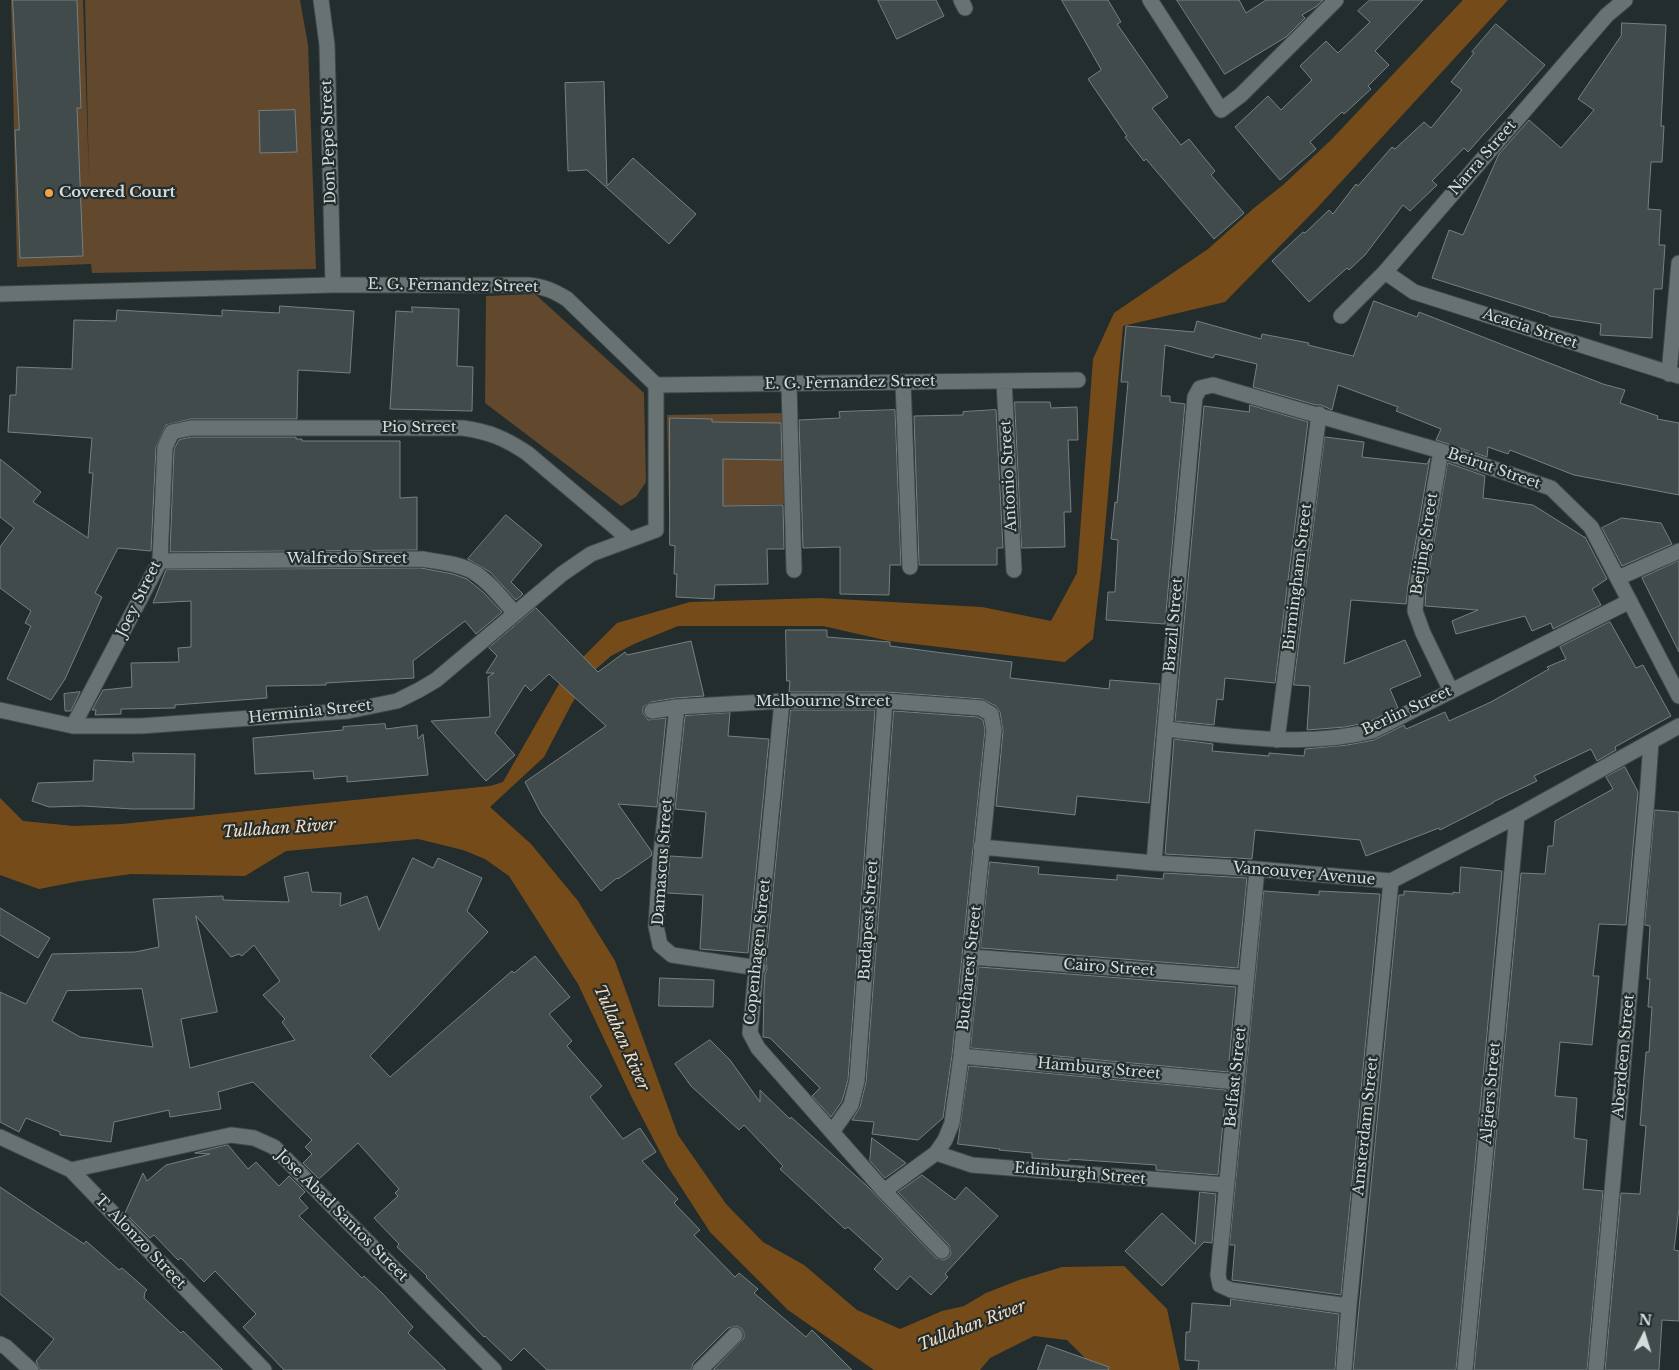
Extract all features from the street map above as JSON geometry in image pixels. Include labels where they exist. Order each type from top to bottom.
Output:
[{"type":"street","name":"Don Pepe Street","points":[[321,0],[327,46],[333,285]]},
{"type":"street","points":[[1150,0],[1221,110],[1241,95],[1329,3]]},
{"type":"street","name":"Narra Street","points":[[1341,316],[1385,272],[1607,15],[1625,0]]},
{"type":"street","points":[[1674,375],[1679,263]]},
{"type":"street","name":"Acacia Street","points":[[1385,272],[1414,292],[1674,375]]},
{"type":"street","name":"E. G. Fernandez Street","points":[[0,294],[333,285],[527,284],[541,286],[567,299],[656,385],[1078,380]]},
{"type":"street","name":"Antonio Street","points":[[1004,381],[1014,570]]},
{"type":"street","points":[[903,382],[910,567]]},
{"type":"street","points":[[789,384],[794,570]]},
{"type":"street","name":"Herminia Street","points":[[0,710],[73,726],[141,726],[339,711],[397,701],[420,690],[436,680],[562,574],[591,554],[656,530],[656,385]]},
{"type":"street","name":"Beirut Street","points":[[1200,388],[1213,385],[1319,414],[1441,451],[1551,488],[1590,528],[1679,696]]},
{"type":"street","name":"Brazil Street","points":[[1154,863],[1164,729],[1195,397],[1200,388]]},
{"type":"street","name":"Birmingham Street","points":[[1277,740],[1319,414]]},
{"type":"street","name":"Pio Street","points":[[172,432],[192,428],[463,428],[486,431],[510,442],[527,453],[629,539]]},
{"type":"street","name":"Joey Street","points":[[73,726],[160,561],[165,447],[172,432]]},
{"type":"street","name":"Beijing Street","points":[[1441,451],[1417,588],[1415,611],[1423,633],[1451,691]]},
{"type":"street","points":[[1618,578],[1679,551]]},
{"type":"street","name":"Walfredo Street","points":[[160,561],[422,559],[450,564],[472,572],[489,584],[515,613]]},
{"type":"street","name":"Berlin Street","points":[[1164,729],[1277,740],[1347,737],[1372,731],[1630,601]]},
{"type":"street","name":"Melbourne Street","points":[[652,711],[677,707],[782,701],[885,701],[981,708],[992,714]]},
{"type":"street","name":"Copenhagen Street","points":[[782,701],[758,968],[750,1033],[758,1048],[884,1191],[942,1252]]},
{"type":"street","name":"Budapest Street","points":[[832,1132],[851,1105],[856,1081],[885,701]]},
{"type":"street","name":"Damascus Street","points":[[677,707],[660,863],[656,926],[660,945],[672,955],[758,968]]},
{"type":"street","name":"Bucharest Street","points":[[884,1191],[936,1153],[952,1123],[961,1056],[994,730],[992,714]]},
{"type":"street","name":"Vancouver Avenue","points":[[981,847],[1154,863],[1257,869],[1391,882],[1517,816],[1679,726]]},
{"type":"street","name":"Aberdeen Street","points":[[1596,1370],[1648,799],[1651,742]]},
{"type":"street","name":"Algiers Street","points":[[1465,1370],[1517,816]]},
{"type":"street","name":"Belfast Street","points":[[1257,869],[1226,1185],[1218,1275],[1220,1285],[1231,1290],[1348,1306]]},
{"type":"street","name":"Amsterdam Street","points":[[1344,1370],[1348,1306],[1391,882]]},
{"type":"street","name":"Cairo Street","points":[[971,957],[1246,978]]},
{"type":"street","name":"Hamburg Street","points":[[961,1056],[1236,1082]]},
{"type":"street","name":"Jose Abad Santos Street","points":[[70,1170],[232,1135],[254,1138],[274,1147],[494,1370]]},
{"type":"street","name":"T. Alonzo Street","points":[[0,1137],[70,1170],[264,1370]]},
{"type":"street","name":"Edinburgh Street","points":[[936,1153],[972,1165],[1226,1185]]},
{"type":"street","points":[[700,1370],[735,1335]]},
{"type":"street","points":[[0,1344],[6,1347],[31,1370]]},
{"type":"shaded area","points":[[11,0],[83,0],[89,178],[85,0],[300,0],[308,45],[316,269],[92,273],[91,264],[17,267]]},
{"type":"shaded area","points":[[535,294],[644,393],[646,482],[636,497],[621,506],[485,403],[486,296]]},
{"type":"shaded area","points":[[784,413],[786,504],[669,507],[667,415]]},
{"type":"water","name":"Tullahan River","points":[[1463,0],[1508,0],[1317,208],[1225,302],[1123,326],[1102,562],[1093,639],[1065,662],[889,641],[823,626],[678,626],[634,644],[611,656],[589,675],[544,757],[490,807],[531,844],[578,901],[615,961],[678,1135],[726,1204],[763,1242],[804,1265],[857,1310],[900,1329],[942,1311],[964,1306],[986,1293],[1019,1280],[1062,1267],[1124,1266],[1167,1309],[1180,1370],[1097,1370],[1067,1340],[1034,1336],[990,1358],[980,1370],[874,1370],[788,1310],[710,1232],[668,1167],[632,1098],[578,984],[509,876],[485,859],[463,850],[418,839],[286,851],[245,876],[131,874],[39,889],[0,875],[0,798],[23,821],[74,826],[122,824],[490,786],[503,782],[563,677],[617,623],[690,602],[819,598],[982,607],[1051,621],[1077,573],[1093,359],[1114,313],[1208,249],[1283,185],[1331,140]]},
{"type":"building","points":[[13,0],[77,0],[81,108],[77,108],[83,256],[20,258],[15,130],[19,130]]},
{"type":"building","points":[[878,0],[936,0],[944,16],[897,39]]},
{"type":"building","points":[[1062,0],[1108,0],[1121,22],[1117,24],[1168,97],[1152,108],[1181,145],[1189,139],[1215,171],[1211,175],[1244,213],[1214,239],[1125,137],[1127,136],[1088,79],[1101,70]]},
{"type":"building","points":[[1177,0],[1239,0],[1246,13],[1266,0],[1323,0],[1302,15],[1305,18],[1286,37],[1225,74]]},
{"type":"building","points":[[1370,0],[1423,0],[1375,51],[1389,65],[1368,86],[1371,89],[1344,114],[1342,112],[1310,142],[1316,149],[1280,180],[1235,127],[1268,96],[1281,110],[1312,80],[1300,66],[1326,41],[1338,53],[1370,22],[1358,11]]},
{"type":"building","points":[[1622,23],[1666,25],[1661,126],[1664,126],[1662,162],[1651,162],[1648,209],[1661,210],[1659,245],[1665,245],[1662,289],[1654,289],[1652,338],[1600,335],[1601,324],[1549,316],[1432,278],[1449,230],[1463,235],[1499,154],[1529,120],[1561,148],[1594,110],[1578,99],[1621,36]]},
{"type":"building","points":[[1496,24],[1545,65],[1468,152],[1464,148],[1432,181],[1437,185],[1410,211],[1403,205],[1365,255],[1349,270],[1347,268],[1309,302],[1272,261],[1329,210],[1333,214],[1356,184],[1358,186],[1392,147],[1395,149],[1424,122],[1431,128],[1462,90],[1451,82],[1474,53],[1472,52]]},
{"type":"building","points":[[604,82],[607,186],[633,158],[696,214],[669,244],[587,170],[568,171],[565,83]]},
{"type":"building","points":[[295,110],[297,152],[260,153],[259,111]]},
{"type":"building","points":[[1374,301],[1417,317],[1419,312],[1603,384],[1625,390],[1620,403],[1658,416],[1657,419],[1679,423],[1679,495],[1574,475],[1510,450],[1508,454],[1488,447],[1487,457],[1436,440],[1441,429],[1396,411],[1398,407],[1338,385],[1332,410],[1321,405],[1253,387],[1257,364],[1215,354],[1213,358],[1165,345],[1161,396],[1170,396],[1170,402],[1185,404],[1165,624],[1106,620],[1108,592],[1115,592],[1118,540],[1111,539],[1115,502],[1117,503],[1128,382],[1121,382],[1126,326],[1194,332],[1197,321],[1261,339],[1262,334],[1309,343],[1308,345],[1353,356]]},
{"type":"building","points":[[280,306],[354,311],[350,373],[298,370],[297,419],[191,419],[166,425],[156,447],[151,551],[118,548],[95,593],[102,597],[65,679],[51,700],[7,679],[31,626],[25,623],[31,611],[0,588],[0,547],[14,528],[0,517],[0,459],[41,492],[33,502],[88,538],[93,473],[89,473],[92,438],[8,432],[10,395],[16,395],[17,367],[72,369],[74,320],[116,321],[117,310],[222,316],[222,310],[279,313]]},
{"type":"building","points":[[412,307],[459,309],[457,366],[473,367],[472,411],[390,409],[396,311],[412,312]]},
{"type":"building","points":[[1015,402],[1050,402],[1051,408],[1077,407],[1078,440],[1068,440],[1071,512],[1064,512],[1065,547],[1022,548]]},
{"type":"building","points":[[1250,405],[1308,422],[1275,683],[1225,678],[1223,700],[1217,699],[1214,725],[1175,721],[1204,406],[1249,412]]},
{"type":"building","points":[[895,410],[901,565],[890,565],[889,595],[840,594],[840,547],[803,548],[799,420],[840,418],[839,412]]},
{"type":"building","points":[[996,410],[1003,548],[997,548],[997,565],[919,565],[914,416],[963,415],[963,412]]},
{"type":"building","points":[[670,418],[712,419],[712,422],[781,423],[782,460],[723,459],[723,506],[783,505],[784,549],[767,549],[768,584],[715,585],[714,599],[676,597],[677,574],[674,574],[675,546],[670,545]]},
{"type":"building","points":[[192,437],[296,437],[296,439],[302,439],[302,441],[400,441],[400,498],[417,497],[417,550],[170,552],[174,449],[179,440]]},
{"type":"building","points":[[1325,437],[1364,442],[1362,457],[1427,464],[1430,458],[1406,604],[1351,600],[1344,664],[1405,640],[1421,676],[1390,689],[1398,708],[1369,722],[1345,727],[1307,730],[1310,686],[1294,685]]},
{"type":"building","points":[[1448,463],[1485,476],[1483,498],[1533,505],[1585,537],[1607,579],[1592,589],[1601,605],[1553,629],[1551,623],[1532,631],[1525,616],[1456,634],[1452,621],[1478,610],[1425,606],[1426,589]]},
{"type":"building","points":[[506,515],[542,545],[511,582],[523,594],[516,600],[490,572],[468,559]]},
{"type":"building","points":[[1622,518],[1661,523],[1672,544],[1622,566],[1602,528]]},
{"type":"building","points":[[1679,561],[1679,652],[1642,578]]},
{"type":"building","points":[[421,568],[453,574],[467,579],[483,592],[502,612],[476,634],[465,621],[413,661],[414,678],[326,683],[326,685],[266,686],[267,698],[175,705],[175,708],[121,709],[121,714],[95,715],[96,710],[92,710],[103,690],[132,687],[131,663],[179,662],[178,648],[191,647],[191,601],[153,603],[166,570]]},
{"type":"building","points":[[536,608],[598,672],[625,652],[627,655],[691,641],[704,696],[651,702],[643,707],[643,713],[648,720],[666,718],[657,807],[618,804],[652,852],[651,856],[601,891],[541,813],[525,782],[606,726],[549,674],[531,691],[525,685],[495,733],[515,755],[486,781],[431,721],[490,717],[488,677],[494,673],[486,673],[497,656],[489,648]]},
{"type":"building","points":[[1610,622],[1636,668],[1643,665],[1671,716],[1615,747],[1616,750],[1597,761],[1591,749],[1534,776],[1537,781],[1440,830],[1439,828],[1366,856],[1360,840],[1255,830],[1252,859],[1165,854],[1174,739],[1213,744],[1212,751],[1269,756],[1269,753],[1304,756],[1305,749],[1374,740],[1404,725],[1406,729],[1445,712],[1449,721],[1491,702],[1549,669],[1547,667],[1566,659],[1560,647]]},
{"type":"building","points":[[786,630],[827,630],[827,637],[890,642],[890,646],[1012,662],[1010,678],[1109,689],[1110,680],[1160,684],[1149,803],[1077,796],[1075,815],[996,806],[1003,731],[1000,712],[996,706],[982,699],[886,692],[789,692],[790,681],[787,681]]},
{"type":"building","points":[[80,692],[71,711],[65,711],[64,694]]},
{"type":"building","points":[[791,710],[875,710],[848,1080],[842,1101],[831,1117],[812,1096],[820,1088],[770,1038],[763,1037],[765,974],[767,969]]},
{"type":"building","points":[[894,711],[978,717],[983,720],[985,730],[952,1055],[943,1118],[918,1140],[872,1134],[874,1122],[852,1120],[860,1107],[866,1082]]},
{"type":"building","points":[[730,713],[728,736],[769,739],[748,953],[700,949],[703,895],[667,893],[670,856],[702,858],[706,812],[675,809],[685,716]]},
{"type":"building","points":[[385,724],[386,729],[417,725],[418,739],[423,734],[428,775],[347,782],[347,776],[314,779],[313,771],[255,774],[253,738],[343,730],[343,727]]},
{"type":"building","points":[[133,753],[195,754],[194,809],[49,807],[32,801],[38,783],[93,781],[94,760],[133,762]]},
{"type":"building","points":[[1625,767],[1638,792],[1626,925],[1599,924],[1593,976],[1599,976],[1592,1045],[1560,1042],[1555,1096],[1577,1098],[1574,1138],[1587,1140],[1583,1189],[1603,1191],[1587,1370],[1474,1370],[1521,873],[1545,874],[1548,846],[1553,846],[1555,821],[1613,789],[1606,777]]},
{"type":"building","points":[[1655,810],[1679,812],[1679,1208],[1674,1250],[1679,1251],[1679,1321],[1662,1320],[1659,1370],[1605,1370],[1621,1193],[1640,1194],[1646,1126],[1640,1125],[1646,1052],[1649,1052],[1652,1007],[1648,1007],[1650,979],[1647,979],[1650,926],[1645,925]]},
{"type":"building","points":[[413,858],[433,868],[438,858],[482,878],[467,911],[488,932],[370,1056],[390,1077],[512,971],[514,973],[535,956],[570,997],[549,1014],[572,1041],[567,1046],[602,1086],[590,1097],[623,1139],[640,1128],[656,1152],[642,1161],[678,1199],[674,1203],[700,1230],[694,1235],[735,1277],[739,1273],[758,1289],[754,1293],[806,1337],[812,1330],[852,1370],[713,1370],[744,1338],[742,1329],[737,1326],[728,1328],[693,1363],[691,1370],[547,1370],[524,1348],[511,1361],[484,1337],[397,1247],[399,1244],[374,1218],[398,1196],[395,1193],[399,1189],[358,1143],[319,1179],[303,1163],[312,1154],[305,1147],[312,1140],[253,1082],[218,1092],[221,1109],[170,1117],[169,1110],[114,1122],[111,1142],[60,1135],[60,1132],[26,1118],[19,1132],[0,1122],[0,992],[26,1004],[52,954],[135,952],[159,947],[153,899],[223,896],[223,900],[289,902],[284,877],[308,872],[312,892],[341,893],[340,906],[367,896],[379,930]],"holes":[[[196,916],[231,957],[239,954],[242,956],[254,945],[280,981],[263,995],[285,1019],[282,1022],[295,1040],[190,1068],[181,1019],[217,1012]],[[142,989],[153,1047],[80,1037],[52,1021],[67,991]]]},
{"type":"building","points":[[990,862],[1039,867],[1038,874],[1117,880],[1117,875],[1163,879],[1164,873],[1247,878],[1238,968],[981,948]]},
{"type":"building","points":[[1461,867],[1502,871],[1456,1370],[1353,1370],[1399,895],[1404,895],[1404,891],[1459,893]]},
{"type":"building","points":[[1264,891],[1319,895],[1319,891],[1380,894],[1341,1295],[1232,1280],[1235,1245],[1230,1245]]},
{"type":"building","points":[[0,908],[50,938],[38,958],[0,935]]},
{"type":"building","points":[[979,967],[1236,987],[1228,1072],[971,1048]]},
{"type":"building","points":[[660,978],[714,980],[713,1007],[659,1006]]},
{"type":"building","points":[[710,1040],[730,1060],[760,1102],[760,1090],[790,1119],[791,1117],[867,1186],[936,1258],[944,1260],[949,1257],[951,1253],[949,1245],[898,1192],[922,1175],[955,1200],[966,1187],[998,1216],[945,1274],[948,1277],[931,1295],[910,1276],[897,1290],[874,1269],[883,1259],[848,1227],[845,1229],[780,1169],[783,1166],[744,1125],[739,1130],[691,1086],[675,1064]]},
{"type":"building","points":[[969,1066],[1226,1090],[1218,1175],[1156,1170],[1156,1165],[1032,1158],[1032,1153],[958,1144]]},
{"type":"building","points":[[872,1138],[906,1163],[885,1178],[870,1161]]},
{"type":"building","points":[[228,1145],[248,1169],[256,1162],[279,1186],[289,1176],[305,1192],[299,1198],[308,1208],[299,1216],[362,1278],[364,1276],[383,1294],[413,1327],[408,1333],[446,1370],[284,1370],[243,1327],[256,1314],[215,1271],[204,1282],[181,1258],[178,1260],[154,1235],[150,1238],[125,1213],[143,1173],[147,1181],[166,1165],[210,1154],[195,1153]]},
{"type":"building","points":[[0,1187],[84,1244],[86,1241],[119,1270],[122,1268],[147,1290],[144,1298],[181,1333],[183,1331],[223,1370],[40,1370],[36,1361],[54,1339],[0,1294]]},
{"type":"building","points":[[1200,1192],[1216,1194],[1212,1243],[1204,1242],[1162,1286],[1125,1251],[1162,1213],[1195,1244]]},
{"type":"building","points":[[1231,1299],[1339,1314],[1335,1370],[1198,1370],[1199,1361],[1185,1360],[1186,1332],[1190,1332],[1192,1303],[1230,1306]]},
{"type":"building","points":[[1047,1345],[1109,1367],[1108,1370],[1038,1370]]},
{"type":"place","name":"Covered Court","points":[[49,193]]}]
